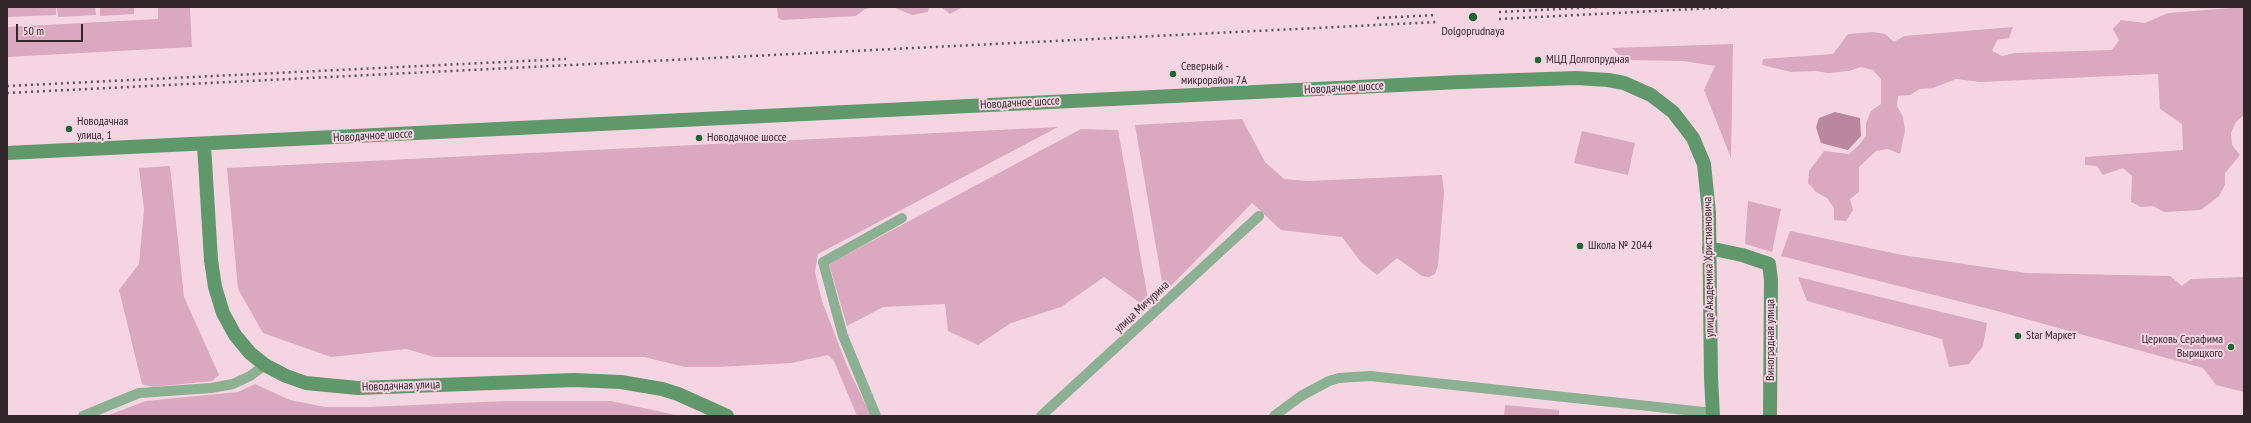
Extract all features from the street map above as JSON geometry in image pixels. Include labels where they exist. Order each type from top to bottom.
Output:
[{"type":"street","name":"Новодачное шоссе","points":[[7,153],[204,145],[1217,94],[1576,78],[1608,80],[1637,88],[1661,102],[1684,124]]},
{"type":"street","name":"улица Академика Христиановича","points":[[1684,124],[1700,150],[1705,169],[1709,248],[1713,415]]},
{"type":"street","name":"Новодачная улица","points":[[204,145],[211,260],[215,287],[224,313],[235,336],[250,353],[265,365],[286,376],[306,383],[358,388],[574,380],[621,382],[662,389],[678,394],[727,416]]},
{"type":"street","name":"улица Мичурина","points":[[1041,416],[1259,216]]},
{"type":"street","points":[[876,416],[843,336],[823,262],[902,218]]},
{"type":"street","name":"Виноградная улица","points":[[1709,248],[1762,260],[1769,264],[1771,280],[1770,416]]},
{"type":"street","points":[[83,416],[139,393],[211,388],[233,384],[250,376],[265,365]]},
{"type":"street","points":[[1274,416],[1319,386],[1339,378],[1387,376],[1713,415]]},
{"type":"shaded area","points":[[7,7],[56,7],[56,15],[7,17]]},
{"type":"shaded area","points":[[57,7],[95,7],[96,15],[58,17]]},
{"type":"shaded area","points":[[100,7],[134,7],[134,14],[100,16]]},
{"type":"shaded area","points":[[158,7],[190,7],[192,47],[7,57],[7,27],[158,19]]},
{"type":"shaded area","points":[[777,7],[893,7],[865,9],[856,16],[782,20],[778,18]]},
{"type":"shaded area","points":[[893,7],[929,7],[928,12],[912,15]]},
{"type":"shaded area","points":[[941,7],[963,7],[950,14]]},
{"type":"shaded area","points":[[2244,7],[2244,115],[2236,122],[2231,133],[2232,145],[2240,155],[2225,173],[2225,185],[2219,196],[2201,210],[2164,212],[2153,206],[2141,207],[2131,202],[2132,176],[2123,168],[2103,175],[2097,166],[2085,165],[2085,157],[2183,150],[2182,124],[2160,109],[2158,74],[1980,82],[1956,79],[1933,88],[1920,89],[1910,95],[1898,96],[1897,106],[1903,117],[1905,130],[1900,154],[1888,149],[1876,151],[1859,167],[1859,192],[1850,199],[1853,210],[1846,221],[1834,220],[1834,208],[1827,198],[1816,192],[1808,183],[1809,171],[1824,151],[1849,154],[1866,136],[1866,123],[1871,111],[1881,104],[1881,79],[1873,70],[1861,67],[1849,71],[1828,73],[1816,71],[1791,72],[1762,65],[1763,59],[1833,54],[1848,34],[1873,32],[1885,34],[1894,42],[1904,36],[2013,27],[2009,38],[1997,40],[1992,51],[2002,56],[2015,53],[2112,50],[2119,40],[2113,29],[2121,20],[2145,23],[2168,13]]},
{"type":"shaded area","points":[[1733,44],[1731,158],[1704,90],[1715,66],[1683,61],[1624,60],[1612,48]]},
{"type":"shaded area","points":[[1835,112],[1860,118],[1861,136],[1848,150],[1821,143],[1816,127],[1819,118]]},
{"type":"shaded area","points":[[1242,119],[1265,162],[1284,179],[1308,181],[1442,175],[1444,193],[1438,266],[1435,274],[1429,277],[1422,276],[1397,258],[1377,275],[1361,262],[1342,237],[1281,230],[1252,203],[1164,293],[1135,125]]},
{"type":"shaded area","points":[[1058,127],[818,254],[815,272],[822,301],[847,366],[871,416],[857,416],[834,361],[828,355],[792,363],[717,367],[685,367],[644,357],[434,357],[406,349],[331,357],[263,333],[238,289],[227,168]]},
{"type":"shaded area","points":[[1081,129],[1118,130],[1150,310],[1104,277],[1061,307],[1011,323],[978,345],[948,331],[945,304],[883,307],[847,326],[829,264]]},
{"type":"shaded area","points":[[1582,131],[1635,143],[1628,175],[1574,163]]},
{"type":"shaded area","points":[[170,166],[184,297],[219,375],[212,381],[153,387],[142,384],[119,290],[139,264],[144,210],[139,168]]},
{"type":"shaded area","points":[[1748,201],[1781,209],[1772,252],[1745,244]]},
{"type":"shaded area","points":[[1790,231],[1902,255],[2026,273],[2170,276],[2182,286],[2191,279],[2244,277],[2244,392],[2216,385],[2203,368],[1997,311],[1781,256]]},
{"type":"shaded area","points":[[1798,277],[1987,323],[1983,346],[1969,364],[1949,367],[1942,339],[1807,301]]},
{"type":"shaded area","points":[[255,384],[290,400],[325,407],[368,407],[507,401],[611,401],[680,416],[106,416],[146,401],[238,392]]},
{"type":"shaded area","points":[[1505,405],[1559,410],[1559,416],[1504,416]]},
{"type":"railway","points":[[1499,12],[1598,7]]},
{"type":"railway","points":[[1499,19],[1734,7]]},
{"type":"railway","points":[[1377,18],[1437,15]]},
{"type":"railway","points":[[7,93],[1437,22]]},
{"type":"railway","points":[[7,86],[566,59]]},
{"type":"place","name":"Dolgoprudnaya","points":[[1473,17]]},
{"type":"place","name":"МЦД Долгопрудная","points":[[1538,60]]},
{"type":"place","name":"Северный - микрорайон 7А","points":[[1173,74]]},
{"type":"place","name":"Новодачная улица, 1","points":[[69,129]]},
{"type":"place","name":"Новодачное шоссе","points":[[699,138]]},
{"type":"place","name":"Школа № 2044","points":[[1580,246]]},
{"type":"place","name":"Star Маркет","points":[[2018,336]]},
{"type":"place","name":"Церковь Серафима Вырицкого","points":[[2231,347]]}]
